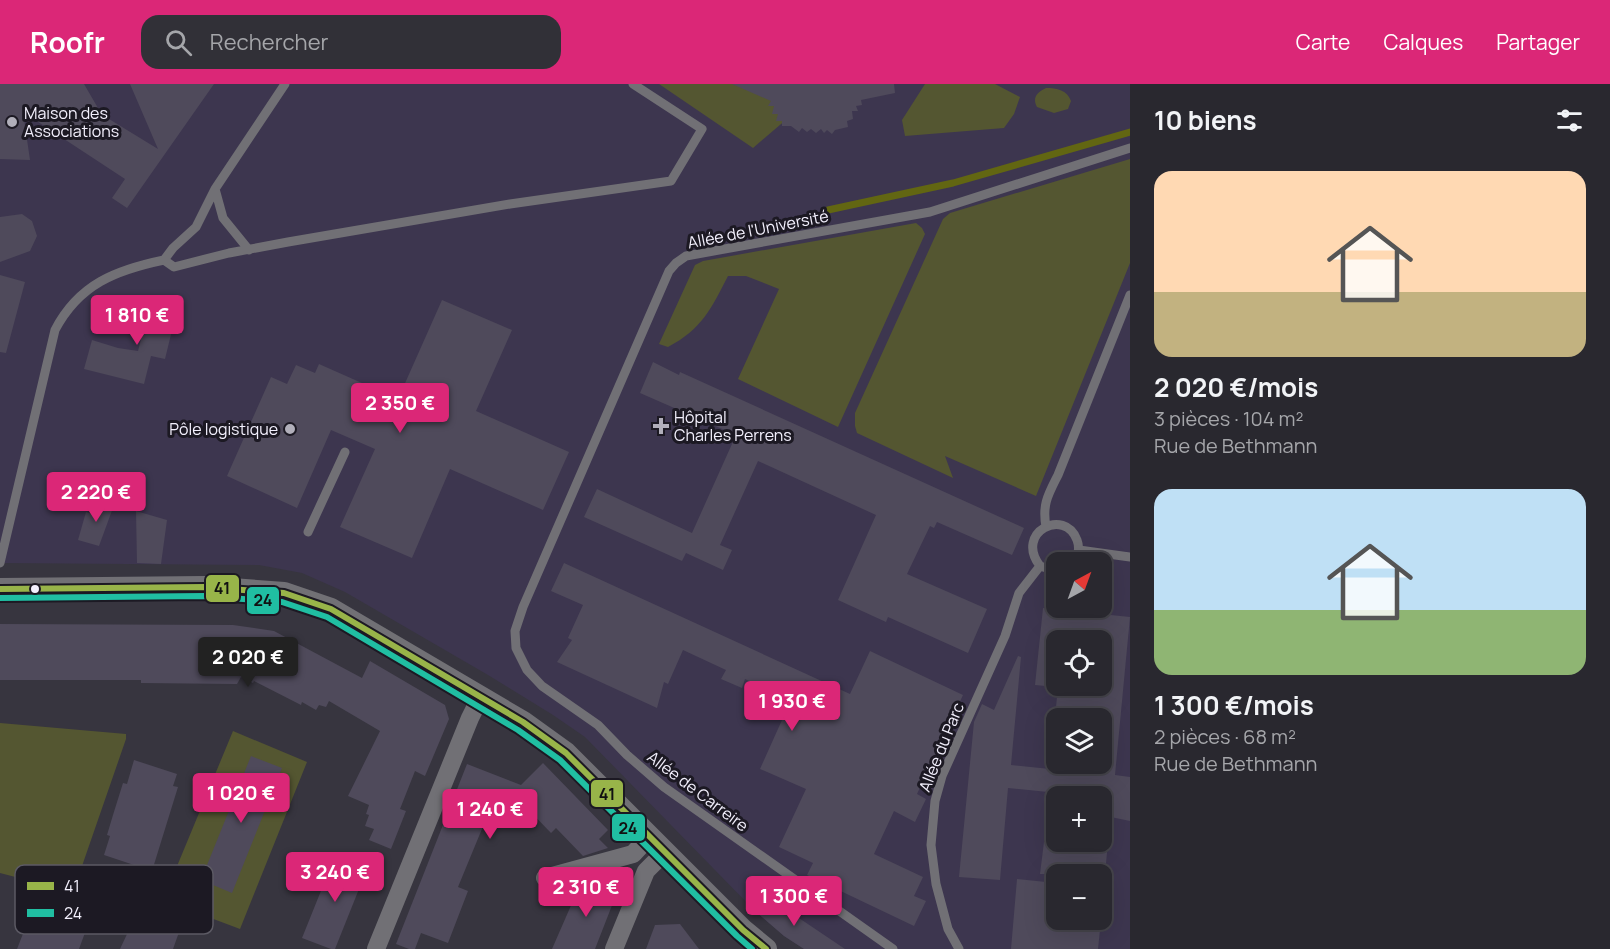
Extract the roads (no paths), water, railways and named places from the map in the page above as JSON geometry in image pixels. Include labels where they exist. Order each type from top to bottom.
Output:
[{"type":"street","points":[[0,589],[204,587],[284,592],[330,609],[523,722],[566,753],[743,930],[766,949]]},
{"type":"street","points":[[376,949],[480,698]]},
{"type":"street","points":[[545,878],[633,854],[657,845]]},
{"type":"street","points":[[614,949],[657,845]]},
{"type":"lane","points":[[0,562],[55,330],[62,316],[74,301],[104,279],[135,266],[164,260],[173,248],[196,227],[215,189],[285,84]]},
{"type":"lane","points":[[164,260],[174,267],[229,253],[510,204],[670,181],[702,129],[633,84]]},
{"type":"lane","name":"Allée de l'Université","points":[[515,631],[523,607],[651,312],[669,272],[676,263],[686,256],[930,212],[1130,148]]},
{"type":"lane","points":[[215,189],[223,218],[249,250]]},
{"type":"lane","points":[[1046,527],[1043,512],[1046,500],[1058,476],[1130,294]]},
{"type":"lane","points":[[308,532],[345,452]]},
{"type":"lane","points":[[1046,568],[1040,566],[1032,553],[1032,545],[1039,531],[1053,524],[1068,528],[1077,538],[1079,550],[1130,557]]},
{"type":"lane","name":"Allée du Parc","points":[[960,949],[948,929],[936,884],[931,845],[935,801],[942,776],[1005,636],[1019,593],[1040,566]]},
{"type":"lane","name":"Allée de Carreire","points":[[515,631],[516,648],[526,670],[543,686],[598,725],[664,788],[893,949]]},
{"type":"waterway","points":[[828,210],[953,183],[1130,132]]},
{"type":"place","name":"Maison des Associations","points":[[12,122]]},
{"type":"place","name":"Hôpital Charles Perrens","points":[[661,426]]},
{"type":"place","name":"Pôle logistique","points":[[290,429]]}]
